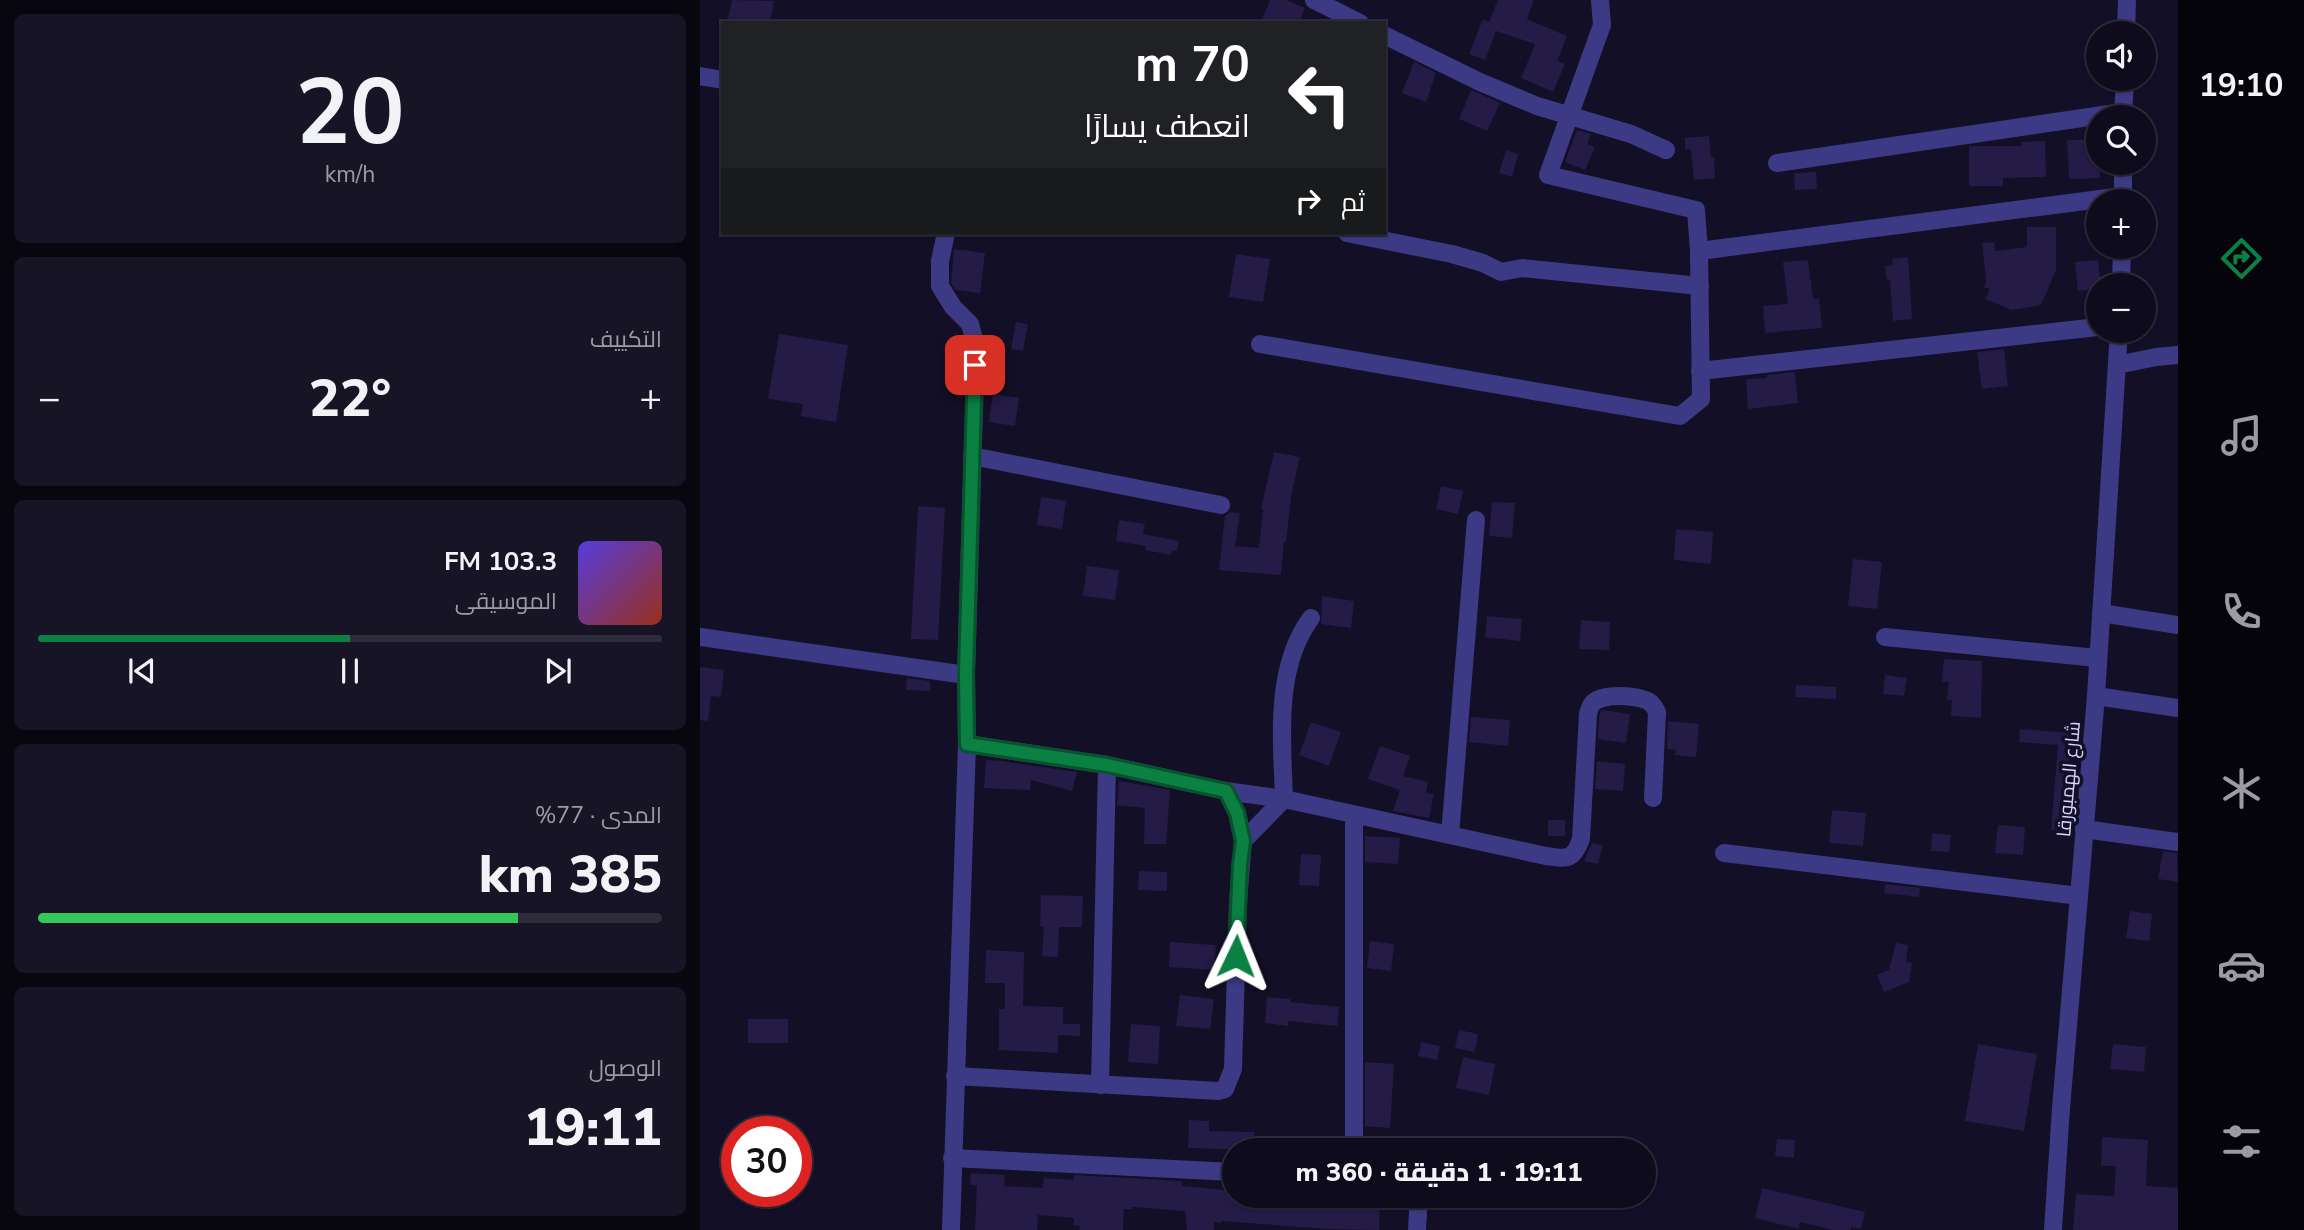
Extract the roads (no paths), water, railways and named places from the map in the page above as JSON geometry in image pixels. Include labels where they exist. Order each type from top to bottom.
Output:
[{"type":"street","points":[[1314,0],[1356,21]]},
{"type":"street","points":[[1260,344],[1680,416],[1701,399],[1696,210],[1548,176],[1602,25],[1600,0]]},
{"type":"street","points":[[2126,21],[2127,0]]},
{"type":"street","points":[[1386,36],[1480,82],[1569,117],[1631,134],[1665,150]]},
{"type":"street","points":[[700,76],[721,80]]},
{"type":"street","points":[[1777,163],[2086,120]]},
{"type":"street","points":[[1699,251],[2086,204]]},
{"type":"street","points":[[946,235],[940,261],[940,286],[953,307],[970,324],[976,346],[966,674],[967,744],[951,1230]]},
{"type":"street","points":[[1357,235],[1452,254],[1483,263],[1501,272],[1522,268],[1700,286]]},
{"type":"street","points":[[1700,371],[2086,328]]},
{"type":"street","name":"شارع الهمبورقا","points":[[2053,1230],[2096,696],[2118,343]]},
{"type":"street","points":[[2117,365],[2178,355]]},
{"type":"street","points":[[972,456],[1221,505]]},
{"type":"street","points":[[1450,835],[1476,520]]},
{"type":"street","points":[[2101,613],[2178,625]]},
{"type":"street","points":[[1243,841],[1284,799],[1281,721],[1286,687],[1290,663],[1300,633],[1311,618]]},
{"type":"street","points":[[700,637],[966,674]]},
{"type":"street","points":[[1885,637],[2097,658]]},
{"type":"street","points":[[967,744],[1107,765],[1226,791],[1284,799],[1565,859],[1577,851],[1581,839],[1588,714],[1591,705],[1596,700],[1622,695],[1644,699],[1657,712],[1653,798]]},
{"type":"street","points":[[2096,696],[2178,708]]},
{"type":"street","points":[[1100,1085],[1107,765]]},
{"type":"street","points":[[955,1076],[1218,1091],[1225,1089],[1233,1069],[1238,902],[1243,841],[1237,813],[1226,791]]},
{"type":"street","points":[[1354,825],[1354,1138]]},
{"type":"street","points":[[2084,829],[2178,842]]},
{"type":"street","points":[[1724,853],[2079,896]]},
{"type":"street","points":[[952,1158],[1222,1171]]},
{"type":"street","points":[[1417,1230],[1418,1208]]}]
